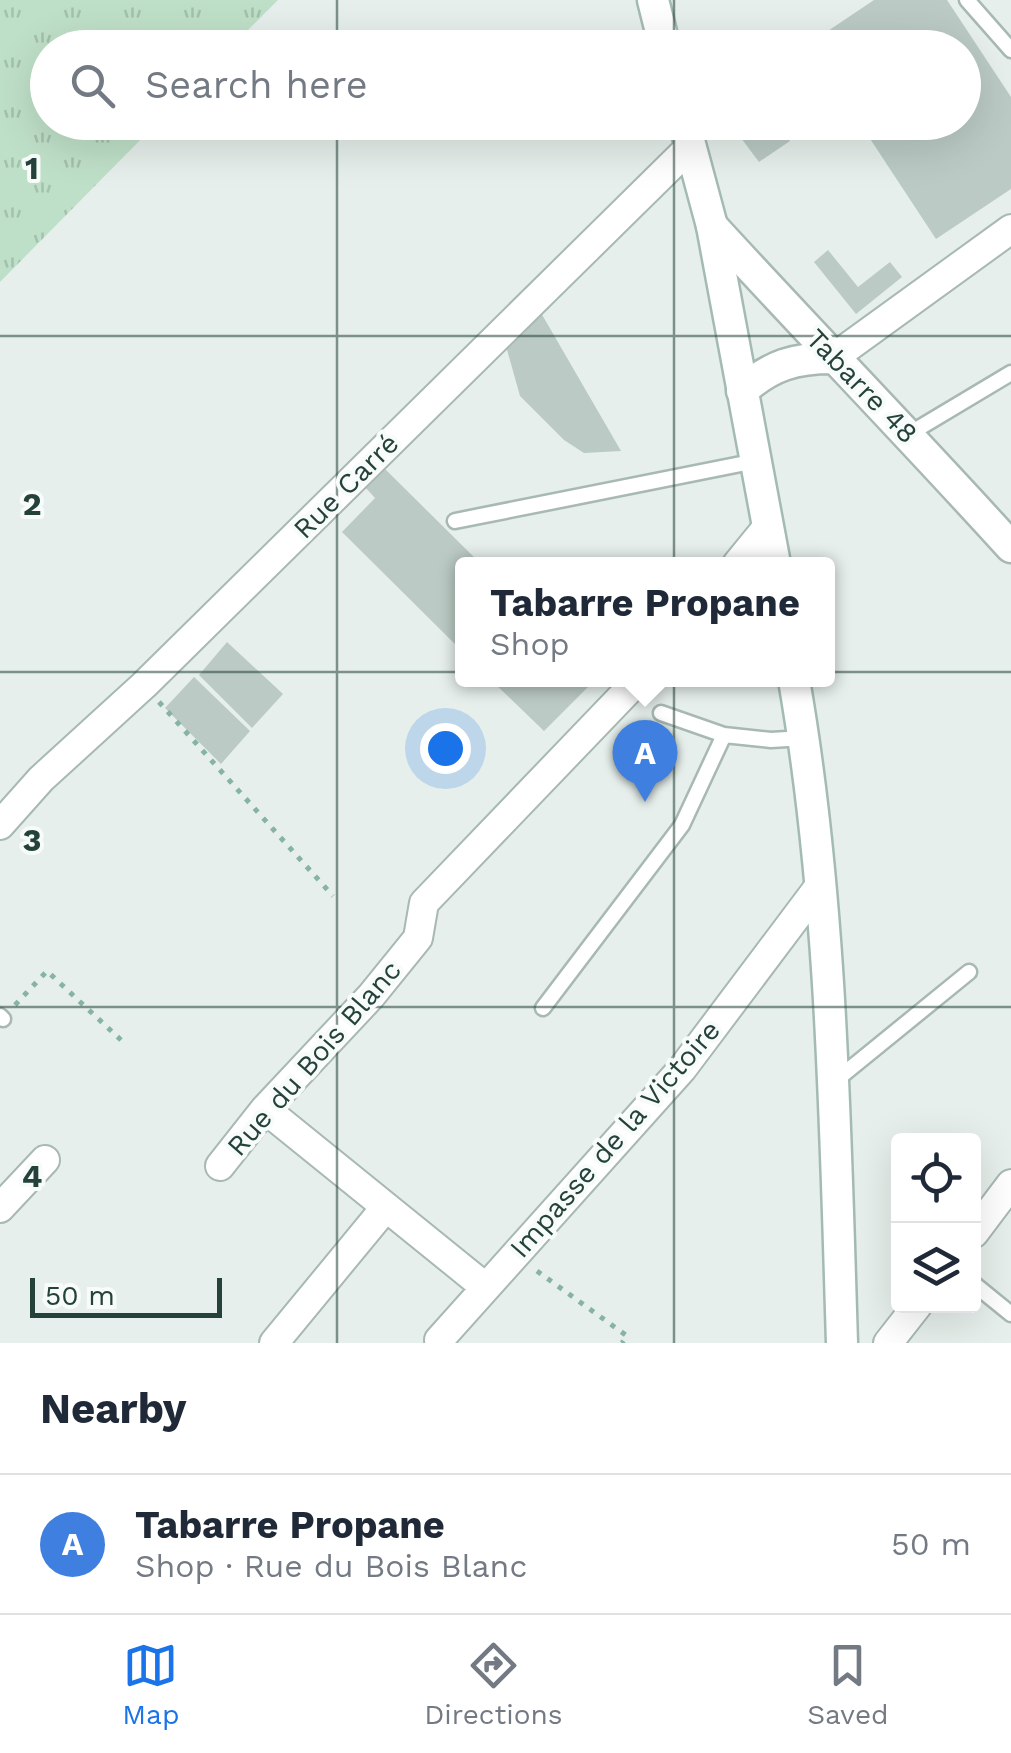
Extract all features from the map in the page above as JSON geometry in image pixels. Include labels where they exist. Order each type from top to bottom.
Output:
[{"type":"main road","points":[[653,0],[660,30]]},
{"type":"main road","points":[[688,140],[712,226],[774,557]]},
{"type":"main road","name":"Tabarre 48","points":[[712,226],[1011,547]]},
{"type":"main road","points":[[742,390],[779,366],[805,358],[833,358]]},
{"type":"main road","points":[[795,687],[820,884],[834,1082],[842,1343]]},
{"type":"street","name":"Rue Carré","points":[[0,825],[41,779],[144,685],[682,140]]},
{"type":"street","points":[[833,358],[1011,229]]},
{"type":"street","points":[[743,557],[768,526]]},
{"type":"street","name":"Rue du Bois Blanc","points":[[220,1166],[265,1109],[371,996],[418,938],[424,903],[631,687]]},
{"type":"street","name":"Impasse de la Victoire","points":[[439,1340],[682,1069],[820,884]]},
{"type":"street","points":[[265,1109],[485,1287]]},
{"type":"street","points":[[0,1208],[45,1160]]},
{"type":"street","points":[[981,1224],[1009,1190]]},
{"type":"street","points":[[274,1343],[386,1207]]},
{"type":"street","points":[[888,1343],[912,1313]]},
{"type":"lane","points":[[967,0],[1011,50]]},
{"type":"lane","points":[[909,434],[1011,373]]},
{"type":"lane","points":[[455,521],[756,461]]},
{"type":"lane","points":[[661,714],[724,736],[804,738]]},
{"type":"lane","points":[[543,1008],[682,825],[724,736]]},
{"type":"lane","points":[[834,1082],[969,972]]},
{"type":"lane","points":[[981,1290],[1011,1314]]},
{"type":"path","points":[[144,685],[332,896]]},
{"type":"path","points":[[1,1018],[47,971],[121,1040]]},
{"type":"path","points":[[514,1254],[628,1336],[622,1343]]},
{"type":"green space","points":[[0,0],[278,0],[248,30],[30,30],[30,140],[140,140],[0,282]]},
{"type":"building","points":[[874,0],[947,0],[967,30],[829,30]]},
{"type":"building","points":[[981,52],[1011,97],[1011,189],[936,239],[871,140],[981,140]]},
{"type":"building","points":[[742,140],[789,140],[790,141],[759,162]]},
{"type":"building","points":[[828,250],[858,287],[890,262],[902,277],[856,314],[814,262]]},
{"type":"building","points":[[537,306],[621,451],[584,453],[564,440],[520,396],[504,339]]},
{"type":"building","points":[[384,468],[474,557],[455,557],[455,644],[342,532],[375,498],[365,487]]},
{"type":"building","points":[[227,642],[283,694],[252,728],[199,675]]},
{"type":"building","points":[[194,677],[250,731],[221,764],[165,708]]},
{"type":"building","points":[[498,687],[588,687],[544,731]]},
{"type":"place","name":"Tabarre Propane","points":[[645,802]]}]
